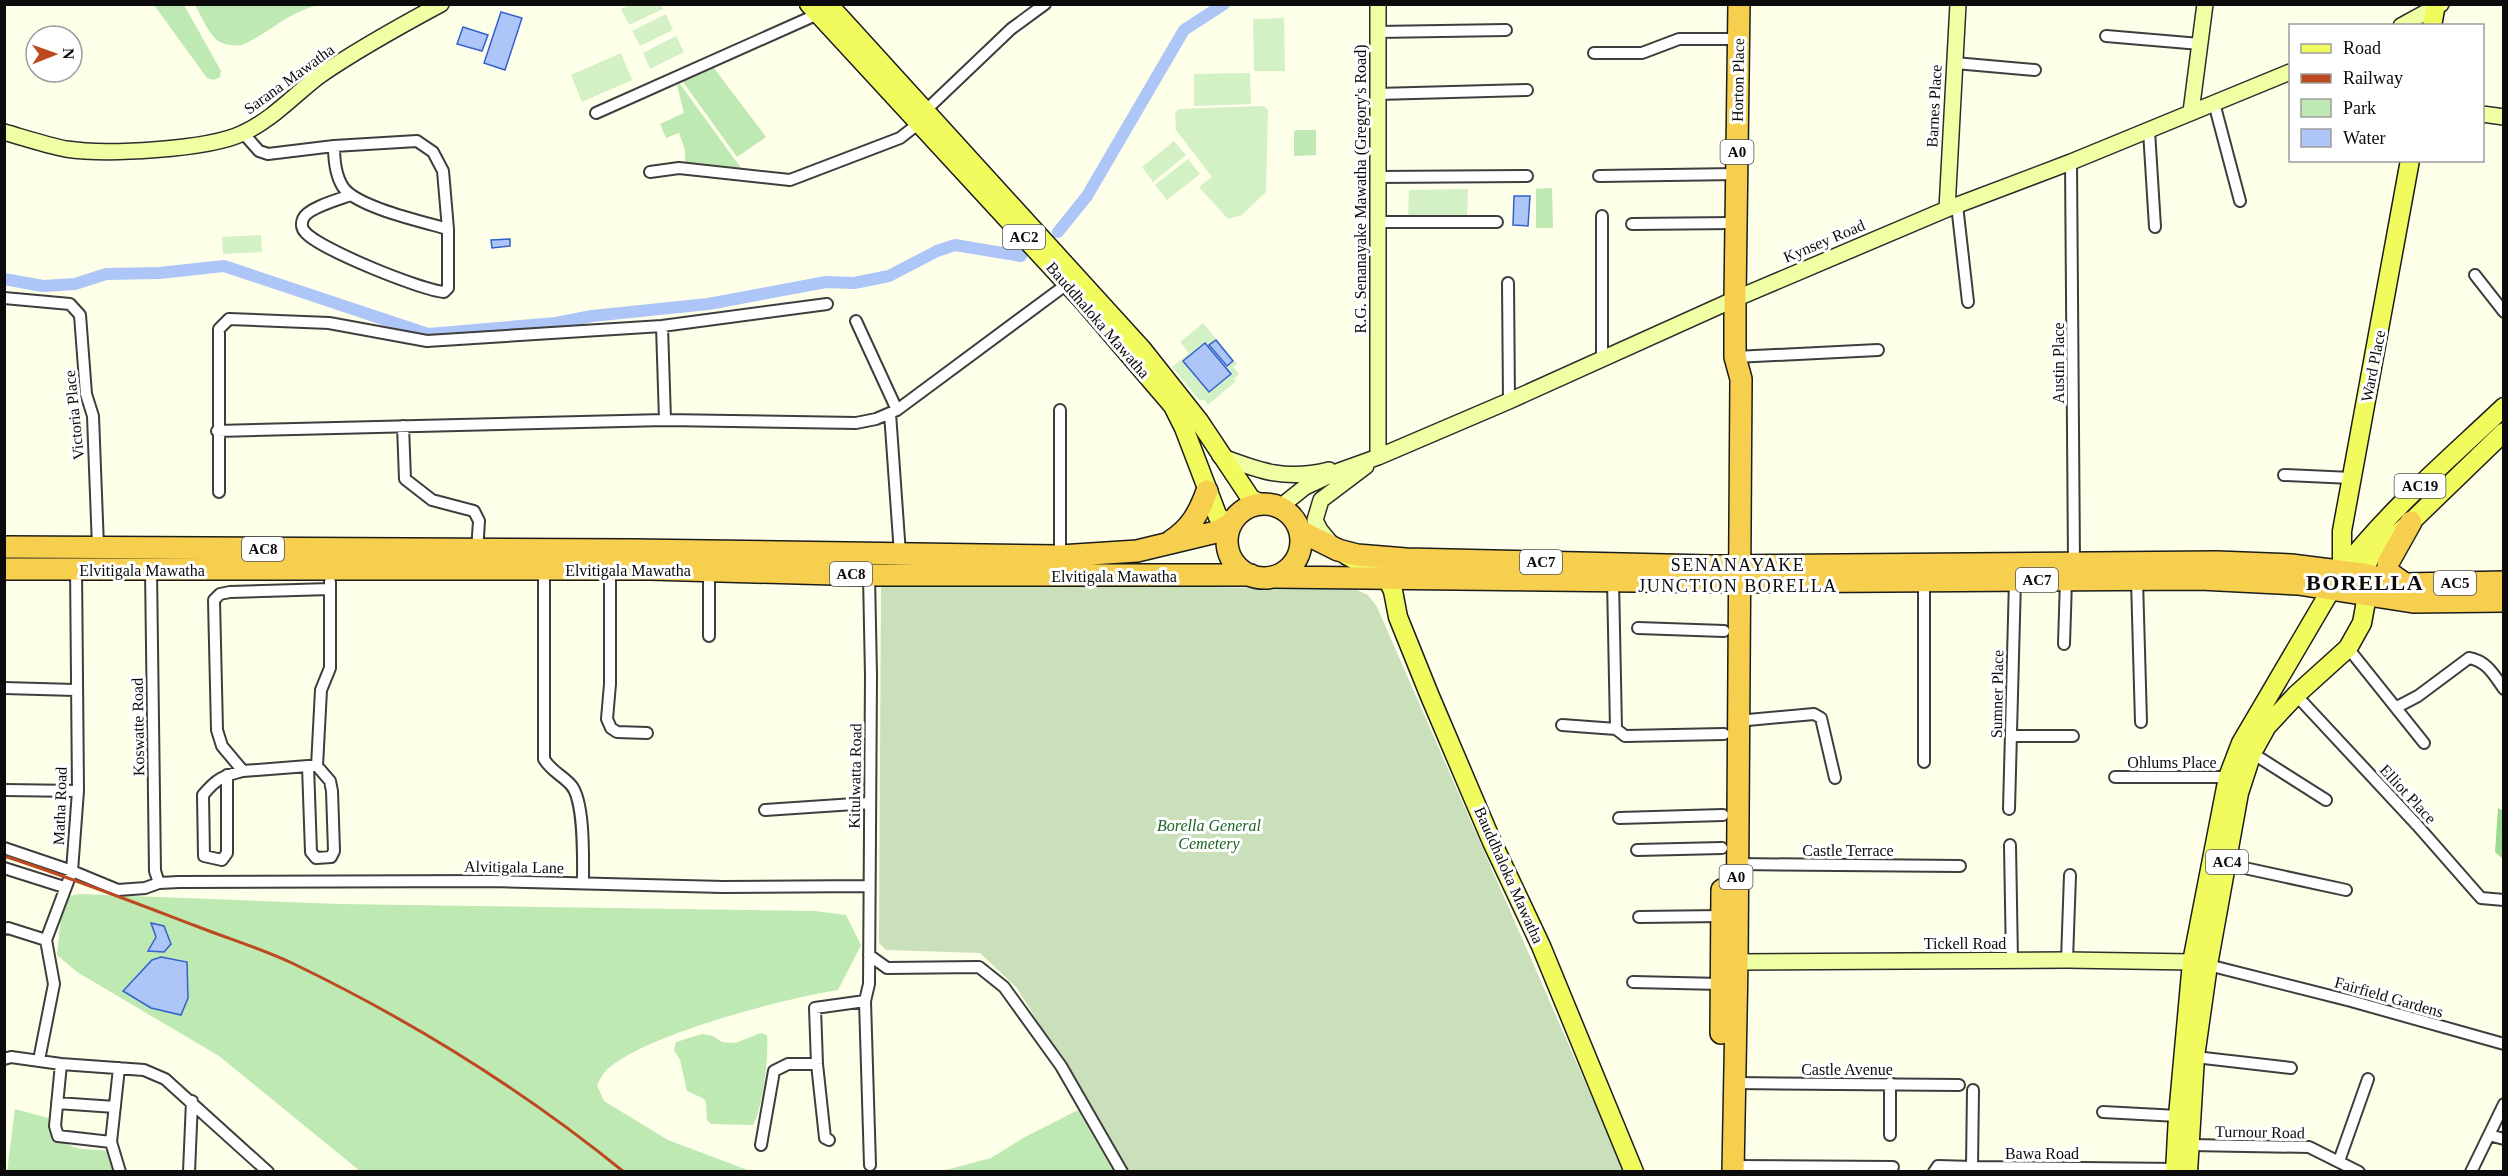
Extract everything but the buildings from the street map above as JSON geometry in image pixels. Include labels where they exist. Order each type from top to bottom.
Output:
[{"type":"highway","name":"Horton Place","points":[[1735,299],[1739,4]]},
{"type":"highway","name":"A0","points":[[1728,1170],[1721,984],[1722,848],[1730,728],[1732,573],[1728,378],[1735,357],[1735,299]]},
{"type":"highway","points":[[1170,541],[1185,532],[1198,514],[1207,491]]},
{"type":"highway","points":[[1271,506],[1289,513],[1300,531],[1299,554],[1293,564],[1274,577],[1263,578],[1251,575],[1233,560],[1228,549],[1231,525],[1244,510],[1271,506]]},
{"type":"highway","points":[[2406,585],[2388,572],[2388,563],[2411,522]]},
{"type":"highway","name":"Elvitigala Mawatha","points":[[4,569],[151,570],[330,579],[450,560],[477,551],[633,550],[1060,556],[1137,551],[1170,541],[1216,532],[1231,525]]},
{"type":"highway","name":"AC7","points":[[1300,531],[1338,550],[1357,555],[1406,559],[1924,582],[2015,580],[2070,572],[2137,580],[2270,582],[2338,580]]},
{"type":"highway","name":"Elvitigala Mawatha","points":[[4,547],[98,547],[450,560],[544,570],[1251,575]]},
{"type":"highway","name":"AC7","points":[[1274,577],[1612,580],[1732,573],[2070,572],[2228,562],[2291,565],[2338,580]]},
{"type":"highway","name":"A0","points":[[1728,1170],[1734,1083],[1737,962],[1736,864],[1724,631],[1732,573]]},
{"type":"highway","points":[[2338,580],[2364,584]]},
{"type":"highway","name":"AC5","points":[[2364,584],[2504,582]]},
{"type":"highway","name":"AC5","points":[[2364,584],[2413,602],[2504,601]]},
{"type":"main road","name":"Bauddhaloka Mawatha","points":[[818,8],[1142,349],[1199,421],[1220,456],[1251,499],[1271,506]]},
{"type":"main road","name":"Bauddhaloka Mawatha","points":[[922,117],[1173,406],[1184,428],[1218,517],[1231,525]]},
{"type":"main road","name":"Ward Place","points":[[2338,580],[2342,531],[2410,162]]},
{"type":"main road","name":"AC19","points":[[2338,580],[2382,523],[2504,407]]},
{"type":"main road","name":"AC19","points":[[2364,584],[2370,557],[2411,522],[2504,432]]},
{"type":"main road","points":[[1338,550],[1387,578]]},
{"type":"main road","name":"Bauddhaloka Mawatha","points":[[1387,578],[1394,591],[1398,617],[1429,694],[1492,842],[1541,946],[1635,1172]]},
{"type":"main road","name":"AC4","points":[[2182,1170],[2178,1116],[2228,777],[2241,743],[2271,689],[2338,580]]},
{"type":"main road","name":"AC4","points":[[2182,1170],[2190,1145],[2200,963],[2226,864],[2239,793],[2252,753],[2267,726],[2296,695],[2348,648],[2362,623],[2364,584]]},
{"type":"street","name":"Sarana Mawatha","points":[[4,132],[66,148],[91,151],[154,149],[200,144],[243,133],[261,123],[320,76],[400,26],[441,4]]},
{"type":"street","points":[[650,172],[679,168],[790,180],[900,138],[1011,29],[1045,4]]},
{"type":"street","name":"R.G. Senanayake Mawatha (Gregory's Road)","points":[[1378,4],[1378,457]]},
{"type":"street","name":"Barnes Place","points":[[1952,207],[1958,4]]},
{"type":"street","points":[[2191,112],[2205,4]]},
{"type":"street","points":[[596,113],[818,8]]},
{"type":"street","points":[[2406,24],[2436,11]]},
{"type":"street","points":[[1377,32],[1506,30]]},
{"type":"street","points":[[2106,36],[2200,44]]},
{"type":"street","points":[[1594,53],[1642,53],[1679,39],[1739,39]]},
{"type":"street","points":[[1955,63],[2035,70]]},
{"type":"street","name":"Kynsey Road","points":[[1271,506],[1339,471],[1378,457],[1480,411],[1509,401],[1735,299],[1952,207],[2072,162],[2289,72]]},
{"type":"street","points":[[1377,94],[1527,90]]},
{"type":"street","points":[[2214,103],[2240,201]]},
{"type":"street","points":[[2484,114],[2504,117]]},
{"type":"street","points":[[2149,131],[2155,227]]},
{"type":"street","points":[[243,133],[259,151],[268,154],[334,146],[417,141],[433,152],[443,171],[448,229],[448,288],[444,292],[437,291],[332,251],[305,232],[301,226],[303,218],[310,211],[351,195]]},
{"type":"street","points":[[334,146],[335,166],[344,188],[351,195],[375,208],[448,229]]},
{"type":"street","name":"Austin Place","points":[[2064,644],[2070,572],[2072,162]]},
{"type":"street","points":[[1599,176],[1737,174]]},
{"type":"street","points":[[1377,177],[1527,176]]},
{"type":"street","points":[[1952,207],[1968,302]]},
{"type":"street","points":[[1602,216],[1602,360]]},
{"type":"street","points":[[1378,222],[1497,222]]},
{"type":"street","points":[[1632,224],[1735,223]]},
{"type":"street","points":[[2475,275],[2504,312]]},
{"type":"street","points":[[217,431],[665,420],[856,423],[894,411],[1067,284]]},
{"type":"street","points":[[1508,284],[1509,401]]},
{"type":"street","name":"Victoria Place","points":[[4,298],[70,304],[80,315],[86,394],[93,416],[98,547]]},
{"type":"street","points":[[219,492],[217,431],[219,329],[229,319],[329,323],[427,340],[662,326],[827,304]]},
{"type":"street","points":[[855,321],[894,411],[900,554]]},
{"type":"street","points":[[662,326],[665,420]]},
{"type":"street","points":[[1735,357],[1878,350]]},
{"type":"street","points":[[1060,410],[1060,556]]},
{"type":"street","points":[[403,426],[405,479],[432,500],[474,511],[479,520],[477,551]]},
{"type":"street","points":[[1220,456],[1257,470],[1282,476],[1319,472],[1378,457]]},
{"type":"street","name":"Kynsey Road","points":[[1300,531],[1321,500],[1378,457]]},
{"type":"street","points":[[2284,475],[2352,478]]},
{"type":"street","points":[[1321,500],[1317,510],[1316,525],[1338,550]]},
{"type":"street","name":"Matha Road","points":[[39,1059],[54,984],[46,940],[64,887],[72,871],[78,791],[75,547]]},
{"type":"street","points":[[610,569],[610,684],[607,719],[611,728],[616,732],[648,733]]},
{"type":"street","name":"Koswatte Road","points":[[151,570],[155,871],[159,883]]},
{"type":"street","points":[[544,570],[544,759],[551,770],[571,785],[578,796],[583,840],[582,883]]},
{"type":"street","points":[[709,570],[709,636]]},
{"type":"street","name":"Kitulwatta Road","points":[[869,574],[871,676],[869,984],[865,1001],[870,1165]]},
{"type":"street","points":[[227,775],[227,853],[222,860],[204,856],[203,795],[216,780],[227,775],[243,771],[313,766],[330,781],[332,791],[334,851],[331,858],[316,858],[311,852],[313,766],[321,690],[330,668],[330,579],[230,592],[220,594],[214,600],[217,730],[222,746],[243,771]]},
{"type":"street","points":[[1612,580],[1619,732]]},
{"type":"street","name":"Sumner Place","points":[[2009,809],[2015,580]]},
{"type":"street","points":[[2137,580],[2141,722]]},
{"type":"street","points":[[1924,582],[1924,762]]},
{"type":"street","points":[[1638,628],[1724,631]]},
{"type":"street","points":[[2348,648],[2424,743]]},
{"type":"street","points":[[2397,707],[2418,696],[2469,658],[2479,660],[2489,668],[2504,689]]},
{"type":"street","points":[[4,688],[75,690]]},
{"type":"street","name":"Elliot Place","points":[[2296,695],[2417,825],[2481,898],[2504,900]]},
{"type":"street","points":[[1562,725],[1619,732],[1730,728],[1814,714],[1821,718],[1835,778]]},
{"type":"street","points":[[2011,736],[2073,736]]},
{"type":"street","points":[[2252,753],[2326,800]]},
{"type":"street","name":"Ohlums Place","points":[[2115,777],[2228,777]]},
{"type":"street","points":[[4,790],[78,791]]},
{"type":"street","points":[[765,810],[869,804]]},
{"type":"street","points":[[1619,818],[1723,815]]},
{"type":"street","points":[[2010,845],[2012,962]]},
{"type":"street","name":"Alvitigala Lane","points":[[4,848],[72,871],[118,890],[145,888],[159,883],[374,880],[723,887],[869,886]]},
{"type":"street","points":[[1637,850],[1722,848]]},
{"type":"street","name":"Castle Terrace","points":[[1736,864],[1960,866]]},
{"type":"street","points":[[2226,864],[2346,890]]},
{"type":"street","points":[[4,867],[64,887]]},
{"type":"street","points":[[2067,960],[2070,875]]},
{"type":"street","points":[[1639,917],[1722,916]]},
{"type":"street","points":[[4,929],[8,928],[46,940]]},
{"type":"street","points":[[869,955],[887,968],[979,967],[1004,987],[1061,1066],[1122,1172]]},
{"type":"street","name":"Tickell Road","points":[[1737,962],[2067,960],[2200,963]]},
{"type":"street","name":"Fairfield Gardens","points":[[2200,963],[2351,1001],[2504,1044]]},
{"type":"street","points":[[1633,982],[1721,984]]},
{"type":"street","points":[[830,1140],[825,1137],[817,1064],[815,1008],[865,1001]]},
{"type":"street","points":[[4,1059],[11,1057],[39,1059],[61,1064],[144,1070],[165,1079],[192,1101],[255,1166],[268,1172]]},
{"type":"street","points":[[2195,1057],[2291,1068]]},
{"type":"street","points":[[61,1064],[55,1126],[58,1136],[111,1142]]},
{"type":"street","points":[[761,1145],[774,1071],[788,1064],[817,1064]]},
{"type":"street","points":[[119,1068],[111,1142],[120,1172]]},
{"type":"street","points":[[2339,1161],[2368,1079]]},
{"type":"street","name":"Castle Avenue","points":[[1734,1083],[1959,1085]]},
{"type":"street","points":[[1890,1083],[1890,1135]]},
{"type":"street","points":[[1972,1167],[1973,1090]]},
{"type":"street","points":[[189,1172],[192,1101]]},
{"type":"street","points":[[57,1103],[115,1107]]},
{"type":"street","points":[[2472,1172],[2504,1104]]},
{"type":"street","points":[[2103,1112],[2178,1116]]},
{"type":"street","points":[[2489,1135],[2504,1139]]},
{"type":"street","name":"Turnour Road","points":[[2190,1145],[2309,1147],[2359,1172]]},
{"type":"street","name":"Bawa Road","points":[[1934,1172],[1938,1166],[2182,1170]]},
{"type":"street","points":[[1728,1170],[1893,1167]]},
{"type":"green space","points":[[154,5],[184,5],[221,71],[220,77],[214,80],[207,78]]},
{"type":"green space","points":[[195,5],[318,5],[298,12],[244,44],[234,45],[223,43],[214,37]]},
{"type":"green space","points":[[631,5],[661,5],[663,9],[629,25],[621,9]]},
{"type":"green space","points":[[666,14],[673,30],[640,46],[632,31]]},
{"type":"green space","points":[[1284,18],[1285,71],[1254,71],[1253,19]]},
{"type":"green space","points":[[676,36],[684,52],[650,69],[643,53]]},
{"type":"green space","points":[[621,53],[632,80],[582,102],[571,75]]},
{"type":"green space","points":[[714,68],[766,137],[737,157],[683,82]]},
{"type":"green space","points":[[1250,73],[1251,104],[1194,106],[1194,74]]},
{"type":"green space","points":[[680,84],[741,168],[685,162],[685,150],[679,133],[666,138],[660,124],[684,113],[677,85]]},
{"type":"green space","points":[[1264,106],[1268,110],[1266,192],[1242,215],[1228,219],[1199,187],[1212,177],[1176,130],[1175,114],[1178,109]]},
{"type":"green space","points":[[1296,130],[1316,130],[1316,155],[1294,156],[1294,132]]},
{"type":"green space","points":[[1174,141],[1186,155],[1153,182],[1142,167]]},
{"type":"green space","points":[[1188,159],[1200,174],[1167,200],[1155,185]]},
{"type":"green space","points":[[1552,188],[1553,228],[1536,228],[1536,189]]},
{"type":"green space","points":[[1468,189],[1467,219],[1408,217],[1409,190]]},
{"type":"green space","points":[[261,235],[262,252],[223,254],[222,237]]},
{"type":"green space","points":[[1203,323],[1237,364],[1233,367],[1239,374],[1234,379],[1236,381],[1208,405],[1204,399],[1200,401],[1172,367],[1189,353],[1180,342]]},
{"type":"green space","name":"Borella General Cemetery","points":[[881,583],[1355,589],[1368,595],[1377,607],[1624,1171],[1119,1171],[1056,1052],[1017,988],[980,953],[886,950],[879,943]]},
{"type":"green space","points":[[2498,808],[2503,811],[2503,859],[2495,852]]},
{"type":"green space","points":[[80,894],[339,904],[815,911],[846,915],[861,945],[838,990],[751,1010],[646,1046],[621,1059],[604,1073],[597,1085],[604,1101],[668,1140],[753,1172],[360,1171],[219,1056],[77,972],[57,955],[63,897]]},
{"type":"green space","points":[[761,1033],[767,1035],[766,1068],[760,1107],[753,1125],[711,1124],[707,1120],[704,1099],[687,1091],[680,1060],[674,1050],[676,1042],[702,1034],[713,1036],[722,1042],[735,1043]]},
{"type":"green space","points":[[15,1109],[48,1118],[60,1138],[66,1143],[89,1150],[111,1151],[118,1172],[7,1172]]},
{"type":"green space","points":[[1078,1110],[1113,1171],[942,1171],[991,1158],[1023,1138]]},
{"type":"water","points":[[501,12],[522,18],[505,70],[484,63]]},
{"type":"water","points":[[463,27],[488,35],[482,51],[457,44]]},
{"type":"water","points":[[1514,196],[1530,196],[1528,226],[1513,225]]},
{"type":"water","points":[[510,239],[510,246],[492,248],[491,240]]},
{"type":"water","points":[[1216,340],[1233,361],[1227,366],[1209,345]]},
{"type":"water","points":[[1205,343],[1231,374],[1209,392],[1183,361]]},
{"type":"water","points":[[151,923],[164,926],[171,944],[164,952],[148,951],[156,937]]},
{"type":"water","points":[[161,957],[187,962],[188,998],[181,1015],[151,1008],[123,991],[152,960]]},
{"type":"waterway","points":[[1058,232],[1087,196],[1184,30],[1224,4]]},
{"type":"waterway","points":[[4,279],[43,286],[75,284],[106,274],[159,273],[224,266],[428,334],[556,323],[592,316],[708,304],[826,282],[854,283],[889,276],[937,251],[955,245],[1021,256]]},
{"type":"railway","points":[[4,856],[77,881],[294,964],[380,1009],[465,1058],[546,1113],[624,1172]]},
{"type":"district","name":"SENANAYAKE JUNCTION BORELLA","points":[[1738,575]]},
{"type":"district","name":"BORELLA","points":[[2365,582]]}]
